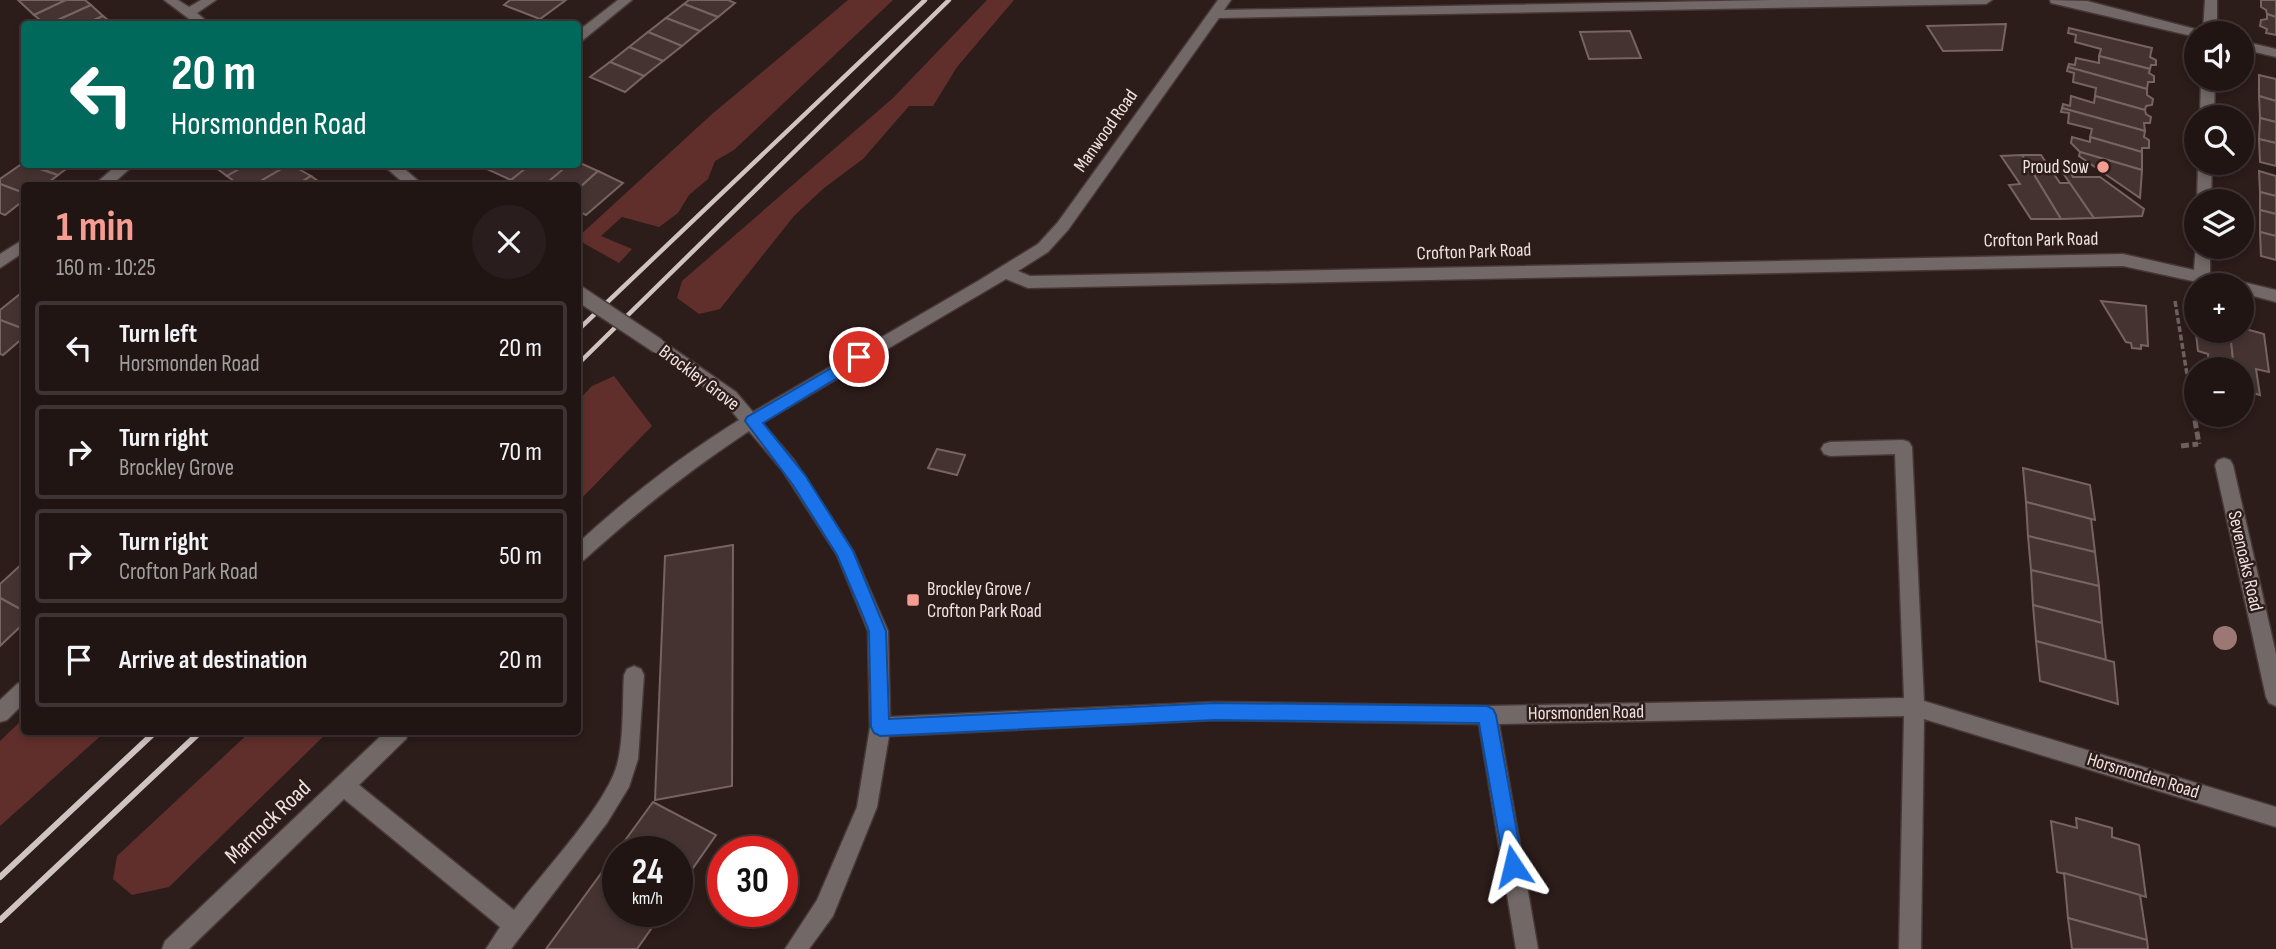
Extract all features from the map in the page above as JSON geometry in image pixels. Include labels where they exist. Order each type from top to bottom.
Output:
[{"type":"street","points":[[170,0],[200,21]]},
{"type":"street","points":[[188,13],[209,0]]},
{"type":"street","points":[[581,35],[626,0]]},
{"type":"street","name":"Manwood Road","points":[[1006,272],[1043,248],[1063,226],[1225,0]]},
{"type":"street","points":[[1214,14],[1632,3],[1986,0]]},
{"type":"street","points":[[2056,0],[2087,5],[2184,30]]},
{"type":"street","points":[[2210,21],[2211,0]]},
{"type":"street","points":[[2254,48],[2276,53]]},
{"type":"street","points":[[105,182],[123,168]]},
{"type":"street","points":[[399,168],[413,182]]},
{"type":"street","points":[[0,262],[21,246]]},
{"type":"street","name":"Crofton Park Road","points":[[1006,272],[1028,282],[2123,260],[2189,273]]},
{"type":"street","points":[[581,551],[677,468],[1006,272]]},
{"type":"street","points":[[2254,290],[2276,296]]},
{"type":"street","name":"Brockley Grove","points":[[581,295],[730,397],[753,421],[799,480],[844,551],[878,631],[880,727],[867,807],[825,908],[796,949]]},
{"type":"street","points":[[1830,449],[1903,447],[1914,707],[1910,949]]},
{"type":"street","name":"Sevenoaks Road","points":[[2224,465],[2276,697]]},
{"type":"street","points":[[497,949],[600,816],[622,780],[628,759],[634,675]]},
{"type":"street","points":[[0,713],[21,693]]},
{"type":"street","name":"Horsmonden Road","points":[[880,727],[1215,711],[1487,715],[1914,707],[2276,817]]},
{"type":"street","points":[[1487,715],[1527,949]]},
{"type":"street","name":"Marnock Road","points":[[173,949],[396,735]]},
{"type":"street","points":[[344,786],[516,926]]},
{"type":"path","points":[[2172,269],[2199,444],[2181,446]]},
{"type":"shaded area","points":[[848,0],[893,0],[734,150],[715,161],[708,179],[689,195],[678,213],[659,227],[622,217],[601,236],[632,249],[619,263],[581,242],[581,234],[711,115]]},
{"type":"shaded area","points":[[987,0],[1014,0],[957,67],[933,106],[909,106],[863,159],[824,188],[794,216],[720,309],[699,314],[677,298],[682,281],[893,98]]},
{"type":"shaded area","points":[[614,376],[652,426],[581,499],[581,398],[592,386]]},
{"type":"shaded area","points":[[21,721],[21,735],[102,735],[0,826],[0,741]]},
{"type":"shaded area","points":[[247,735],[325,735],[169,887],[132,895],[113,879],[117,856]]},
{"type":"building","points":[[18,0],[66,0],[34,15]]},
{"type":"building","points":[[66,0],[85,0],[91,5],[56,21],[41,21],[34,15]]},
{"type":"building","points":[[510,0],[566,0],[540,19],[504,5]]},
{"type":"building","points":[[689,0],[728,0],[735,3],[718,17],[684,4]]},
{"type":"building","points":[[2261,0],[2276,0],[2276,17],[2267,14],[2261,7]]},
{"type":"building","points":[[684,4],[718,17],[700,31],[666,18]]},
{"type":"building","points":[[91,5],[103,16],[92,21],[56,21]]},
{"type":"building","points":[[2267,14],[2276,17],[2276,35],[2266,33],[2267,29],[2260,26],[2261,20],[2267,19]]},
{"type":"building","points":[[103,16],[109,21],[92,21]]},
{"type":"building","points":[[666,18],[700,31],[682,46],[648,32]]},
{"type":"building","points":[[2006,24],[2002,50],[1943,51],[1927,26]]},
{"type":"building","points":[[2069,28],[2152,48],[2150,57],[2156,60],[2156,65],[2151,65],[2150,69],[2099,56],[2101,49],[2075,42],[2076,35],[2068,33]]},
{"type":"building","points":[[1630,31],[1641,58],[1589,59],[1580,32]]},
{"type":"building","points":[[648,32],[682,46],[663,61],[629,47]]},
{"type":"building","points":[[629,47],[663,61],[644,76],[610,62]]},
{"type":"building","points":[[2099,56],[2150,69],[2149,73],[2154,76],[2154,82],[2148,82],[2147,89],[2068,67],[2069,64],[2075,65],[2076,58],[2099,63]]},
{"type":"building","points":[[610,62],[644,76],[625,92],[590,77]]},
{"type":"building","points":[[2068,67],[2147,89],[2147,95],[2153,99],[2152,105],[2146,106],[2145,110],[2095,96],[2096,88],[2073,82],[2074,73],[2067,71]]},
{"type":"building","points":[[2259,75],[2276,79],[2276,101],[2259,96]]},
{"type":"building","points":[[2071,96],[2094,103],[2095,96],[2145,110],[2151,117],[2150,123],[2144,123],[2145,131],[2062,108],[2063,104],[2070,106]]},
{"type":"building","points":[[2259,96],[2276,101],[2276,122],[2260,118]]},
{"type":"building","points":[[2062,108],[2145,131],[2144,137],[2149,140],[2149,148],[2142,148],[2142,152],[2090,137],[2092,129],[2068,123],[2069,113],[2061,112]]},
{"type":"building","points":[[2260,118],[2276,122],[2276,143],[2259,139]]},
{"type":"building","points":[[2072,137],[2090,142],[2090,137],[2142,152],[2142,170],[2080,152],[2071,143]]},
{"type":"building","points":[[2259,139],[2276,143],[2276,166],[2260,162]]},
{"type":"building","points":[[2080,152],[2142,170],[2140,198],[2079,156]]},
{"type":"building","points":[[2022,155],[2041,155],[2060,183],[2070,183],[2094,218],[2061,219]]},
{"type":"building","points":[[2022,155],[2061,219],[2031,219],[2009,185],[2020,184],[2001,156]]},
{"type":"building","points":[[581,163],[598,171],[581,186],[581,182],[548,182],[564,168],[581,168]]},
{"type":"building","points":[[21,164],[21,168],[36,168],[58,175],[49,182],[21,182],[21,192],[0,184],[0,179]]},
{"type":"building","points":[[39,168],[68,168],[58,175]]},
{"type":"building","points":[[216,168],[241,168],[227,176]]},
{"type":"building","points":[[241,168],[283,168],[259,182],[235,182],[227,176]]},
{"type":"building","points":[[283,168],[297,168],[311,176],[301,182],[259,182]]},
{"type":"building","points":[[488,168],[526,168],[511,180]]},
{"type":"building","points":[[526,168],[564,168],[548,182],[511,180]]},
{"type":"building","points":[[598,171],[623,183],[586,215],[581,212],[581,186]]},
{"type":"building","points":[[2259,171],[2276,176],[2276,196],[2260,192]]},
{"type":"building","points":[[2063,173],[2071,173],[2073,177],[2100,177],[2144,209],[2142,216],[2094,218]]},
{"type":"building","points":[[311,176],[319,182],[301,182]]},
{"type":"building","points":[[0,184],[21,192],[21,202],[5,215],[0,213]]},
{"type":"building","points":[[2260,192],[2276,196],[2276,214],[2260,210]]},
{"type":"building","points":[[2260,210],[2276,214],[2276,236],[2260,232]]},
{"type":"building","points":[[2260,232],[2276,236],[2276,260],[2261,256]]},
{"type":"building","points":[[21,294],[21,328],[0,320],[0,310]]},
{"type":"building","points":[[2101,301],[2146,306],[2148,346],[2141,345],[2141,349],[2132,348]]},
{"type":"building","points":[[0,320],[21,328],[21,340],[3,355],[0,354]]},
{"type":"building","points":[[2254,331],[2264,334],[2269,372],[2256,369],[2260,395],[2254,393],[2254,357],[2233,357],[2231,343],[2254,343]]},
{"type":"building","points":[[2197,343],[2231,343],[2233,357],[2208,357],[2208,354],[2198,351]]},
{"type":"building","points":[[937,449],[965,455],[957,475],[928,468]]},
{"type":"building","points":[[2023,468],[2090,485],[2095,520],[2026,502]]},
{"type":"building","points":[[2026,502],[2091,519],[2095,552],[2028,536]]},
{"type":"building","points":[[2028,536],[2095,552],[2099,586],[2031,570]]},
{"type":"building","points":[[733,545],[732,786],[655,800],[665,556]]},
{"type":"building","points":[[21,565],[21,609],[0,598],[0,584]]},
{"type":"building","points":[[2031,570],[2099,586],[2102,623],[2033,605]]},
{"type":"building","points":[[0,598],[21,609],[21,626],[0,646]]},
{"type":"building","points":[[2033,605],[2102,623],[2106,660],[2036,641]]},
{"type":"building","points":[[2036,641],[2114,662],[2118,704],[2040,681]]},
{"type":"building","points":[[653,802],[716,835],[707,836],[707,848],[693,868],[693,836],[628,836]]},
{"type":"building","points":[[2076,818],[2112,828],[2112,837],[2139,845],[2146,897],[2057,872],[2051,821],[2077,828]]},
{"type":"building","points":[[602,872],[602,927],[652,927],[637,949],[546,949]]},
{"type":"building","points":[[2064,873],[2140,895],[2147,940],[2068,918]]},
{"type":"building","points":[[2068,918],[2147,940],[2148,949],[2072,949]]},
{"type":"railway","points":[[581,327],[925,0]]},
{"type":"railway","points":[[581,361],[949,0]]},
{"type":"railway","points":[[0,877],[152,735]]},
{"type":"railway","points":[[0,920],[197,735]]},
{"type":"place","name":"Proud Sow","points":[[2103,167]]},
{"type":"place","name":"Brockley Grove / Crofton Park Road","points":[[913,600]]},
{"type":"route","points":[[859,357],[753,421],[799,480],[844,551],[878,631],[880,727],[1215,711],[1487,715],[1513,866]]}]
